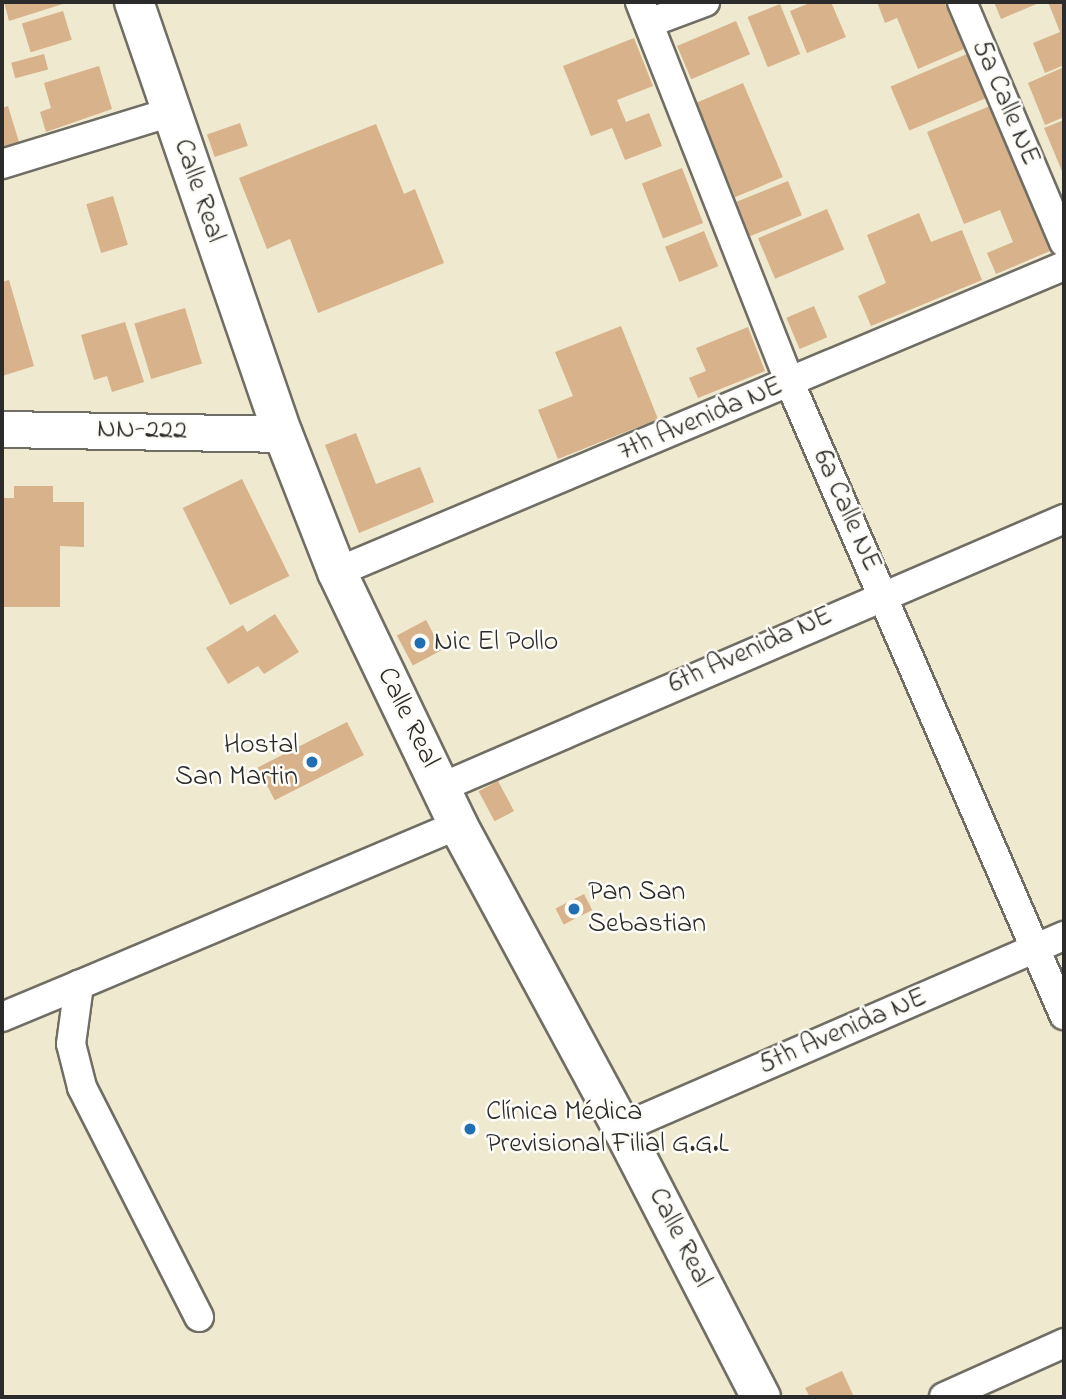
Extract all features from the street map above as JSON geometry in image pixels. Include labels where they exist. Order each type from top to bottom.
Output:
[{"type":"main road","name":"Calle Real","points":[[135,2],[283,434],[337,572],[458,825],[622,1128],[756,1396]]},
{"type":"street","points":[[645,12],[705,2]]},
{"type":"street","name":"5a Calle NE","points":[[962,2],[1064,242]]},
{"type":"street","name":"6a Calle NE","points":[[645,12],[790,383],[1037,947],[1064,1016]]},
{"type":"street","points":[[2,164],[171,112]]},
{"type":"street","name":"7th Avenida NE","points":[[337,572],[1064,266]]},
{"type":"street","name":"NN-222","points":[[2,429],[283,434]]},
{"type":"street","name":"6th Avenida NE","points":[[440,788],[882,594],[1064,519]]},
{"type":"street","points":[[2,1017],[458,825]]},
{"type":"street","name":"5th Avenida NE","points":[[622,1128],[1064,936]]},
{"type":"street","points":[[79,985],[71,1044],[82,1087],[199,1317]]},
{"type":"street","points":[[944,1397],[1064,1343]]},
{"type":"building","points":[[4,2],[69,2],[9,21]]},
{"type":"building","points":[[812,2],[831,2],[846,37],[807,53],[790,11]]},
{"type":"building","points":[[877,2],[944,2],[964,49],[918,69],[897,18],[885,23]]},
{"type":"building","points":[[994,2],[1041,2],[1001,19]]},
{"type":"building","points":[[1048,2],[1064,2],[1064,65],[1045,73],[1033,43],[1060,32]]},
{"type":"building","points":[[780,4],[800,54],[768,67],[748,17]]},
{"type":"building","points":[[63,11],[72,40],[31,52],[22,24]]},
{"type":"building","points":[[736,21],[750,54],[691,79],[677,46]]},
{"type":"building","points":[[634,38],[653,86],[617,100],[626,122],[649,113],[662,146],[625,160],[612,128],[591,136],[563,66]]},
{"type":"building","points":[[44,54],[48,69],[15,78],[11,63]]},
{"type":"building","points":[[967,54],[986,98],[909,131],[891,86]]},
{"type":"building","points":[[99,66],[112,109],[46,132],[40,112],[51,108],[44,83]]},
{"type":"building","points":[[1064,67],[1064,117],[1045,125],[1028,83]]},
{"type":"building","points":[[743,83],[783,177],[735,197],[695,103]]},
{"type":"building","points":[[8,106],[19,142],[2,147],[2,108]]},
{"type":"building","points":[[990,106],[1050,251],[996,274],[987,253],[1013,242],[1000,210],[964,224],[927,132]]},
{"type":"building","points":[[1064,120],[1064,176],[1044,128]]},
{"type":"building","points":[[240,123],[248,146],[215,157],[207,134]]},
{"type":"building","points":[[376,124],[404,194],[415,189],[444,263],[318,313],[290,239],[267,249],[239,178]]},
{"type":"building","points":[[682,168],[703,223],[663,238],[642,183]]},
{"type":"building","points":[[788,181],[802,215],[750,236],[736,202]]},
{"type":"building","points":[[113,196],[128,245],[101,253],[86,204]]},
{"type":"building","points":[[827,209],[844,250],[775,279],[758,238]]},
{"type":"building","points":[[919,213],[931,242],[962,230],[982,280],[871,326],[858,296],[886,283],[867,235]]},
{"type":"building","points":[[704,231],[718,266],[679,282],[665,247]]},
{"type":"building","points":[[9,280],[34,366],[2,376],[2,282]]},
{"type":"building","points":[[814,306],[827,337],[800,349],[786,318]]},
{"type":"building","points":[[185,308],[202,363],[151,379],[134,323]]},
{"type":"building","points":[[125,322],[144,382],[112,392],[107,376],[94,380],[81,335]]},
{"type":"building","points":[[621,326],[658,419],[558,459],[538,410],[573,396],[555,352]]},
{"type":"building","points":[[748,327],[765,371],[698,398],[689,378],[706,371],[696,348]]},
{"type":"building","points":[[356,433],[376,484],[420,467],[434,502],[359,533],[325,445]]},
{"type":"building","points":[[242,479],[289,576],[230,605],[183,508]]},
{"type":"building","points":[[14,486],[53,486],[53,502],[84,502],[84,547],[60,546],[60,607],[2,607],[2,498],[14,498]]},
{"type":"building","points":[[275,614],[299,652],[264,674],[258,666],[228,684],[206,648],[243,625],[247,632]]},
{"type":"building","name":"Nic El Pollo","points":[[426,620],[442,650],[413,666],[397,635]]},
{"type":"building","name":"Hostal San Martin","points":[[347,722],[364,755],[275,800],[258,767]]},
{"type":"building","points":[[498,781],[514,811],[495,821],[479,791]]},
{"type":"building","name":"Pan San Sebastian","points":[[584,894],[592,910],[564,925],[555,909]]},
{"type":"building","points":[[842,1371],[854,1397],[810,1397],[805,1388]]},
{"type":"place","name":"Nic El Pollo","points":[[420,643]]},
{"type":"place","name":"Hostal San Martin","points":[[312,762]]},
{"type":"place","name":"Pan San Sebastian","points":[[574,909]]},
{"type":"place","name":"Clínica Médica Previsional Filial G.G.L","points":[[470,1129]]}]
